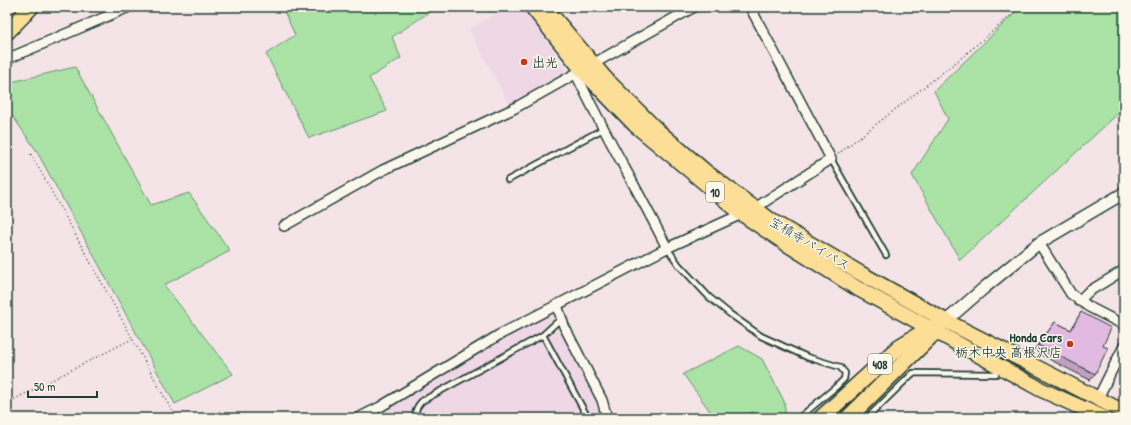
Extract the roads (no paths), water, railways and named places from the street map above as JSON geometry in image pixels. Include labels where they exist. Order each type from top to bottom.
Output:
[{"type":"highway","points":[[7,32],[30,7]]},
{"type":"highway","name":"408","points":[[821,418],[899,347],[937,327]]},
{"type":"highway","name":"408","points":[[848,418],[937,327]]},
{"type":"main road","name":"宝積寺バイパス","points":[[532,7],[584,69],[630,104],[657,130],[749,211],[772,220],[860,273],[937,327],[1042,390],[1104,418]]},
{"type":"main road","name":"宝積寺バイパス","points":[[545,7],[584,69]]},
{"type":"main road","name":"宝積寺バイパス","points":[[937,327],[1098,398],[1124,412]]},
{"type":"street","points":[[7,59],[129,7]]},
{"type":"street","points":[[284,226],[383,170],[513,109],[694,7]]},
{"type":"street","points":[[358,418],[380,407],[499,335],[666,248],[749,211],[831,159],[750,7]]},
{"type":"street","points":[[584,69],[603,129],[648,211],[666,248]]},
{"type":"street","points":[[937,327],[1039,243],[1124,193]]},
{"type":"street","points":[[1039,243],[1071,294],[1079,301],[1124,325]]},
{"type":"street","points":[[1079,301],[1088,292],[1124,270]]},
{"type":"street","points":[[557,305],[564,326],[602,400],[607,418]]},
{"type":"street","points":[[1098,398],[1124,346]]},
{"type":"lane","points":[[508,180],[603,129]]},
{"type":"lane","points":[[831,159],[886,255]]},
{"type":"lane","points":[[666,248],[709,297],[761,336],[807,357],[840,367],[845,373],[844,379],[837,386],[800,418]]},
{"type":"lane","points":[[416,418],[415,413],[417,405],[422,401],[543,335],[556,323],[562,320]]},
{"type":"lane","points":[[543,335],[588,418]]},
{"type":"lane","points":[[867,418],[913,374],[996,374]]},
{"type":"place","name":"出光","points":[[524,62]]},
{"type":"place","name":"Honda Cars 栃木中央 高根沢店","points":[[1070,344]]}]
